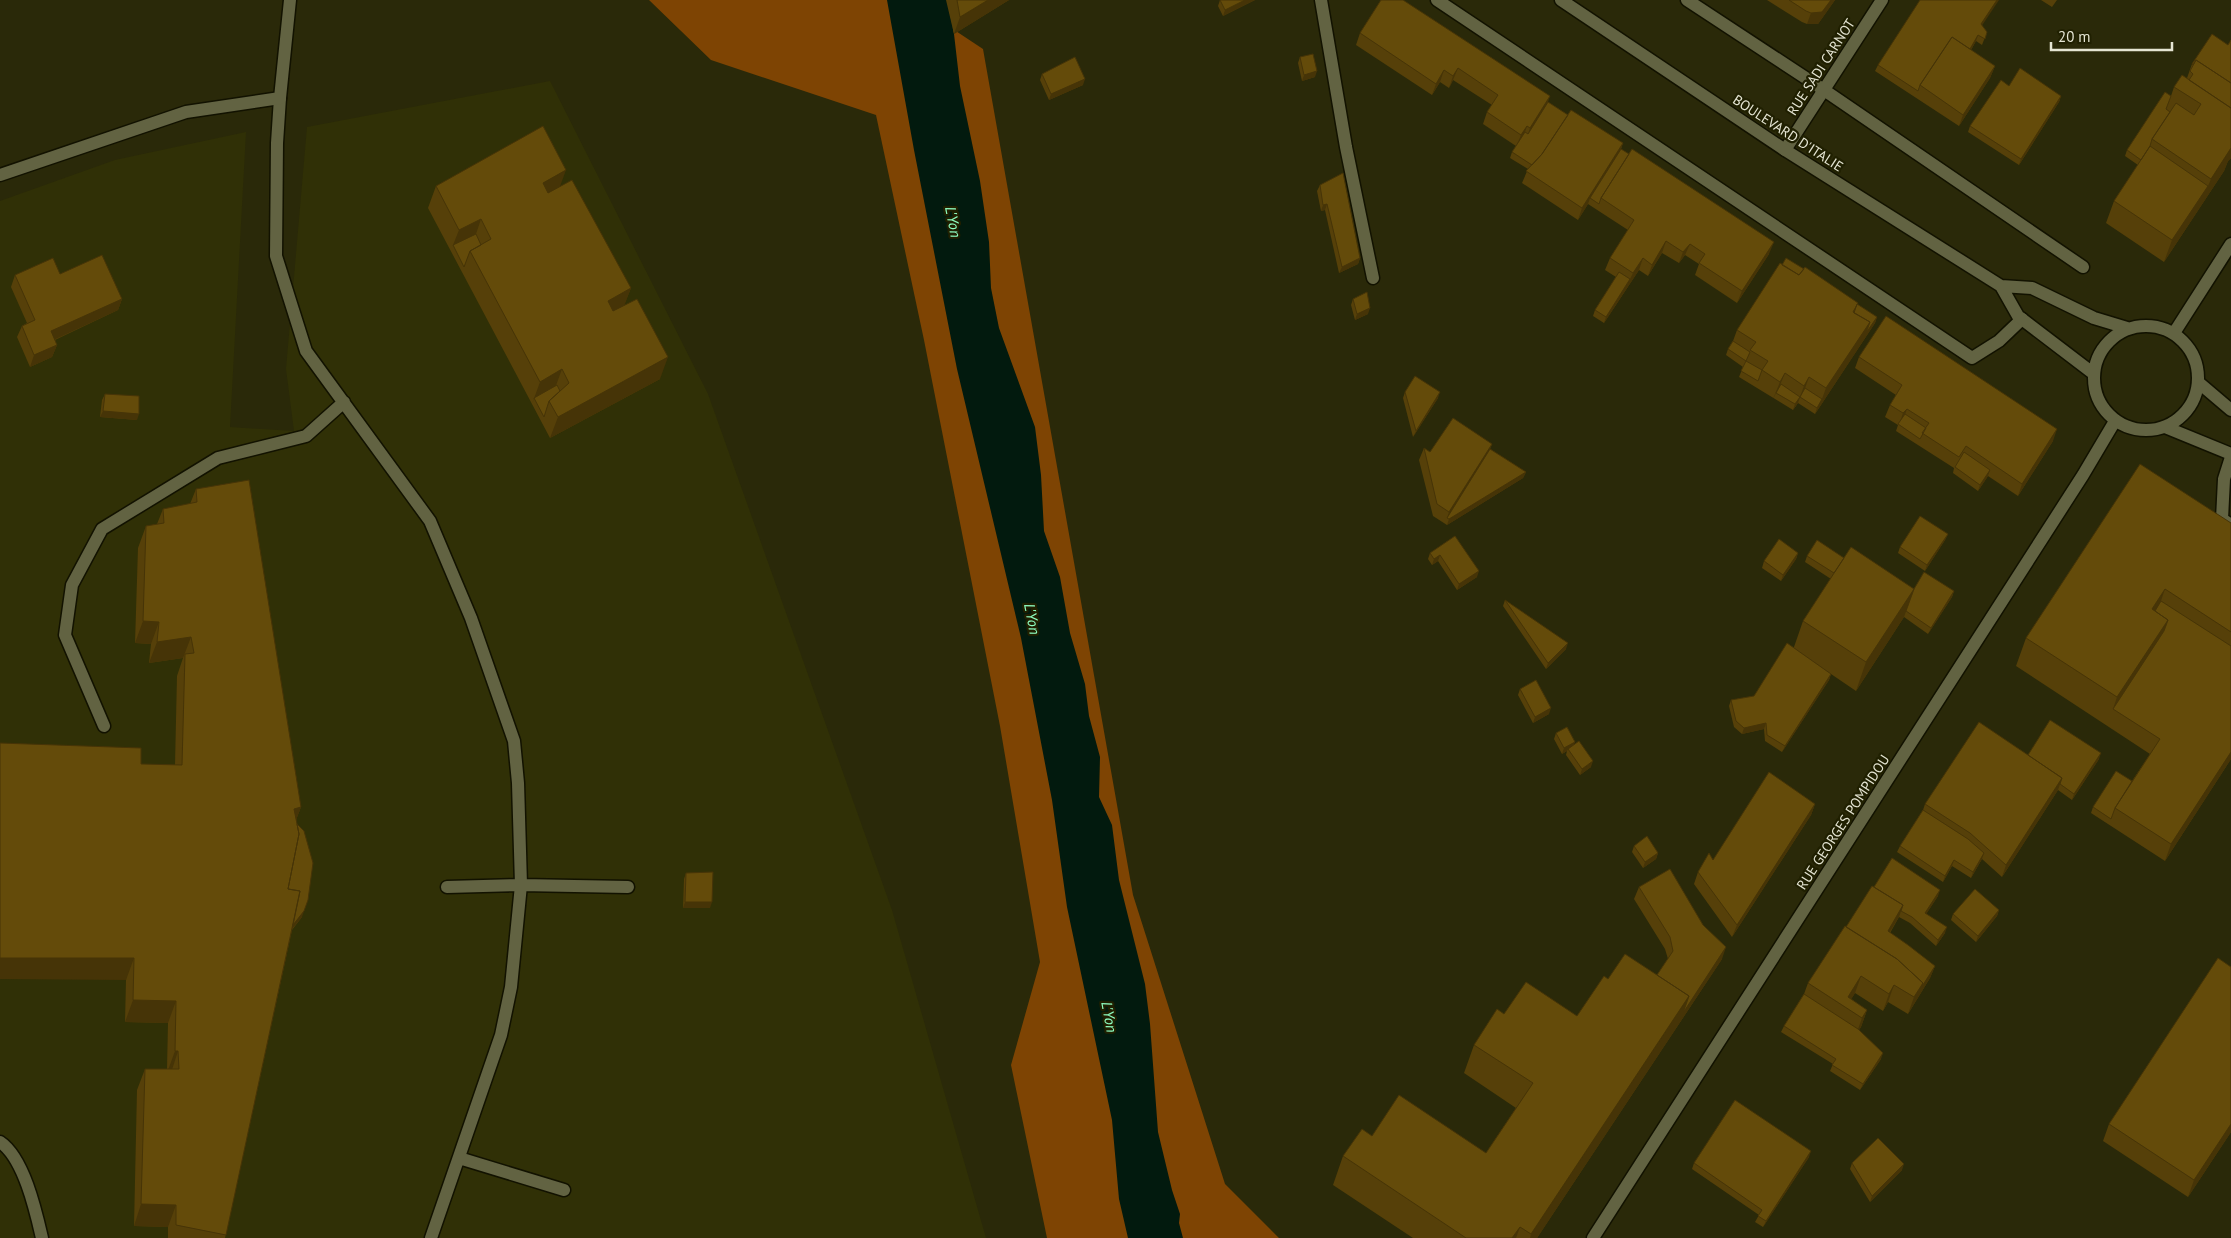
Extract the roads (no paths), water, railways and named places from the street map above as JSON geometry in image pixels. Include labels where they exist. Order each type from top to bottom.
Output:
[{"type":"main road","points":[[290,0],[277,143],[276,256],[306,351],[430,521],[471,618],[514,741],[518,783],[520,885],[511,987],[501,1036],[431,1238]]},
{"type":"main road","points":[[1321,0],[1344,137],[1373,278]]},
{"type":"main road","points":[[1437,0],[1972,358],[1999,341],[2022,319]]},
{"type":"main road","name":"BOULEVARD D'ITALIE","points":[[1560,0],[1785,150],[2001,286],[2018,316],[2094,374]]},
{"type":"main road","points":[[1687,0],[1824,90],[2083,267]]},
{"type":"main road","name":"RUE SADI CARNOT","points":[[1785,150],[1882,0]]},
{"type":"main road","points":[[0,175],[186,112],[280,98]]},
{"type":"main road","points":[[2174,333],[2231,244]]},
{"type":"main road","name":"BOULEVARD D'ITALIE","points":[[2001,286],[2032,288],[2094,318],[2128,328]]},
{"type":"main road","points":[[2143,325],[2159,326],[2174,333],[2193,354],[2197,367],[2198,382],[2195,396],[2188,409],[2178,419],[2165,427],[2139,430],[2126,427],[2115,420],[2098,400],[2094,388],[2094,374],[2098,355],[2110,339],[2128,328],[2143,325]]},
{"type":"main road","points":[[2198,382],[2231,410]]},
{"type":"main road","points":[[104,726],[65,635],[72,586],[102,529],[218,458],[306,436],[344,402]]},
{"type":"main road","name":"RUE GEORGES POMPIDOU","points":[[1593,1238],[2070,496],[2115,420]]},
{"type":"main road","points":[[2165,427],[2231,456],[2224,479],[2222,519],[2231,525]]},
{"type":"main road","points":[[447,887],[520,885],[628,887]]},
{"type":"main road","points":[[0,1142],[14,1158],[31,1194],[42,1238]]},
{"type":"main road","points":[[459,1158],[564,1190]]},
{"type":"water","name":"L'Yon","points":[[887,0],[947,0],[954,34],[960,86],[980,181],[989,242],[991,288],[999,328],[1035,427],[1041,475],[1044,531],[1060,577],[1070,633],[1085,684],[1089,716],[1100,757],[1099,797],[1112,825],[1119,880],[1145,984],[1158,1132],[1172,1190],[1180,1214],[1179,1223],[1183,1238],[1128,1238],[1119,1199],[1112,1120],[1067,907],[1052,800],[1021,638],[957,369]]}]
